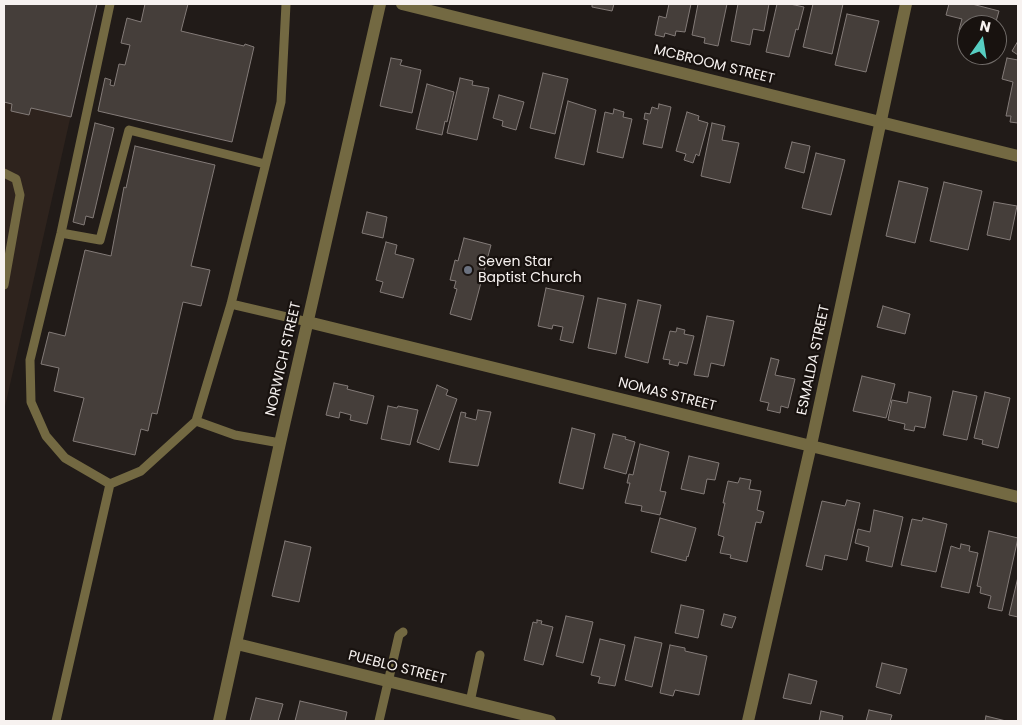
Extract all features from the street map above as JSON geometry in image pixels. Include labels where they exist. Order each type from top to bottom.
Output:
[{"type":"street","name":"NORWICH STREET","points":[[219,721],[380,4]]},
{"type":"street","name":"MCBROOM STREET","points":[[402,4],[1018,156]]},
{"type":"street","name":"ESMALDA STREET","points":[[748,721],[811,445],[906,4]]},
{"type":"street","name":"NOMAS STREET","points":[[308,322],[1018,497]]},
{"type":"street","name":"PUEBLO STREET","points":[[237,644],[550,721]]},
{"type":"lane","points":[[110,4],[61,233],[30,360],[31,402],[46,436],[65,458],[110,484]]},
{"type":"lane","points":[[110,484],[141,471],[196,422],[231,304],[281,102],[286,4]]},
{"type":"lane","points":[[61,233],[100,240],[129,130],[265,164]]},
{"type":"lane","points":[[4,173],[16,179],[20,196],[4,285]]},
{"type":"lane","points":[[231,304],[308,322]]},
{"type":"lane","points":[[196,422],[235,435],[280,443]]},
{"type":"lane","points":[[56,721],[110,484]]},
{"type":"lane","points":[[379,721],[398,635],[404,632]]},
{"type":"lane","points":[[470,702],[480,655]]},
{"type":"shaded area","points":[[4,4],[96,4],[4,411]]},
{"type":"building","points":[[4,4],[97,4],[71,117],[31,108],[29,115],[11,111],[12,104],[4,102]]},
{"type":"building","points":[[145,4],[188,4],[181,31],[254,47],[232,142],[98,111],[105,78],[111,80],[110,85],[114,86],[119,64],[125,65],[130,45],[121,43],[127,18],[141,22]]},
{"type":"building","points":[[592,4],[614,4],[612,11],[592,7]]},
{"type":"building","points":[[669,4],[691,4],[685,32],[676,31],[675,36],[665,33],[664,37],[655,35],[659,16],[666,18]]},
{"type":"building","points":[[698,4],[727,4],[718,46],[704,43],[705,38],[692,35]]},
{"type":"building","points":[[738,4],[769,4],[764,31],[753,29],[750,45],[731,41]]},
{"type":"building","points":[[777,4],[804,7],[789,57],[766,52]]},
{"type":"building","points":[[813,4],[843,4],[832,54],[803,47]]},
{"type":"building","points":[[949,4],[972,4],[999,11],[998,15],[957,15],[957,18],[946,15]]},
{"type":"building","points":[[847,14],[879,21],[866,72],[835,65]]},
{"type":"building","points":[[1018,41],[1018,55],[1012,51]]},
{"type":"building","points":[[391,58],[402,60],[400,65],[421,70],[412,113],[380,106]]},
{"type":"building","points":[[1007,58],[1018,60],[1018,123],[1010,122],[1011,116],[1006,116],[1013,82],[1002,79],[1005,65],[1007,65]]},
{"type":"building","points":[[543,73],[568,79],[555,134],[530,128]]},
{"type":"building","points":[[460,78],[473,81],[472,85],[489,88],[477,140],[447,133]]},
{"type":"building","points":[[427,84],[454,92],[442,135],[416,129]]},
{"type":"building","points":[[499,95],[524,102],[516,130],[502,126],[503,121],[493,118]]},
{"type":"building","points":[[568,101],[596,110],[584,165],[555,158]]},
{"type":"building","points":[[659,104],[671,107],[662,148],[643,144],[648,120],[644,119],[645,113],[650,114],[652,107],[658,109]]},
{"type":"building","points":[[614,109],[624,112],[623,117],[632,119],[623,158],[597,152],[605,112],[613,114]]},
{"type":"building","points":[[687,112],[699,116],[698,120],[708,123],[699,156],[696,154],[693,163],[684,160],[686,154],[676,151]]},
{"type":"building","points":[[95,123],[114,128],[93,218],[86,216],[84,225],[73,222]]},
{"type":"building","points":[[712,123],[725,126],[722,140],[739,143],[730,183],[701,176]]},
{"type":"building","points":[[792,142],[810,146],[804,173],[785,168]]},
{"type":"building","points":[[135,146],[215,165],[191,266],[210,270],[201,306],[183,302],[157,414],[152,413],[148,431],[141,429],[135,455],[73,441],[84,398],[54,391],[59,368],[41,364],[49,332],[65,336],[85,250],[111,256],[124,187],[126,188]]},
{"type":"building","points":[[816,153],[845,160],[831,215],[802,208]]},
{"type":"building","points":[[899,181],[928,188],[915,243],[886,236]]},
{"type":"building","points":[[944,182],[982,191],[968,250],[930,241]]},
{"type":"building","points":[[994,202],[1017,206],[1010,240],[987,235]]},
{"type":"building","points":[[367,212],[387,217],[383,238],[362,233]]},
{"type":"building","name":"Seven Star Baptist Church","points":[[464,238],[491,245],[471,320],[450,314],[457,289],[454,288],[456,281],[450,280],[455,260],[458,261]]},
{"type":"building","points":[[386,242],[397,245],[395,254],[414,259],[403,298],[380,292],[383,282],[376,280]]},
{"type":"building","points":[[546,288],[584,296],[573,343],[560,340],[563,327],[553,325],[552,329],[538,326]]},
{"type":"building","points":[[598,298],[626,304],[616,354],[588,348]]},
{"type":"building","points":[[638,300],[661,305],[648,363],[625,357]]},
{"type":"building","points":[[883,306],[910,314],[905,334],[877,327]]},
{"type":"building","points":[[707,316],[734,321],[724,366],[711,363],[708,377],[694,375]]},
{"type":"building","points":[[677,328],[685,330],[684,334],[694,336],[687,364],[679,362],[678,366],[669,364],[670,360],[663,359],[670,331],[676,332]]},
{"type":"building","points":[[771,358],[779,360],[775,375],[795,379],[788,408],[781,406],[780,413],[767,410],[769,403],[760,401]]},
{"type":"building","points":[[862,376],[895,384],[886,418],[853,411]]},
{"type":"building","points":[[334,383],[348,386],[347,389],[374,396],[367,424],[350,420],[351,415],[340,412],[339,418],[326,415]]},
{"type":"building","points":[[437,385],[448,390],[446,395],[457,399],[439,450],[417,442]]},
{"type":"building","points":[[953,391],[977,396],[967,440],[943,435]]},
{"type":"building","points":[[909,392],[931,397],[925,428],[915,426],[914,431],[904,429],[905,424],[888,420],[892,400],[907,403]]},
{"type":"building","points":[[985,392],[1010,398],[998,448],[982,444],[983,440],[974,438]]},
{"type":"building","points":[[388,406],[418,410],[410,445],[381,439]]},
{"type":"building","points":[[478,410],[491,412],[478,466],[449,462],[461,412],[466,413],[465,417],[476,420]]},
{"type":"building","points":[[572,428],[595,434],[583,489],[559,483]]},
{"type":"building","points":[[613,434],[626,437],[625,439],[635,442],[626,474],[604,468]]},
{"type":"building","points":[[640,444],[669,452],[660,491],[666,492],[660,515],[641,511],[642,506],[625,503],[630,483],[627,483],[629,474],[633,475]]},
{"type":"building","points":[[689,456],[719,463],[715,480],[707,479],[704,494],[681,489]]},
{"type":"building","points":[[740,478],[751,480],[749,489],[761,491],[757,510],[764,512],[761,523],[756,522],[747,562],[730,558],[731,555],[720,553],[724,537],[718,535],[728,481],[738,483]]},
{"type":"building","points":[[847,500],[860,503],[847,560],[825,555],[822,570],[806,566],[822,501],[845,506]]},
{"type":"building","points":[[874,510],[903,517],[892,567],[866,561],[869,547],[855,543],[858,529],[870,532]]},
{"type":"building","points":[[660,518],[696,528],[686,561],[651,552]]},
{"type":"building","points":[[923,518],[947,524],[936,572],[901,565],[912,519],[922,521]]},
{"type":"building","points":[[989,531],[1018,538],[1002,611],[988,608],[991,596],[980,593],[981,587],[977,586]]},
{"type":"building","points":[[285,541],[311,547],[299,602],[272,596]]},
{"type":"building","points":[[961,544],[970,546],[969,551],[978,553],[969,593],[941,587],[951,546],[960,549]]},
{"type":"building","points":[[1018,577],[1018,617],[1009,615]]},
{"type":"building","points":[[681,605],[704,610],[698,638],[675,633]]},
{"type":"building","points":[[724,614],[736,617],[732,628],[721,625]]},
{"type":"building","points":[[566,616],[593,622],[583,663],[556,656]]},
{"type":"building","points":[[537,620],[542,621],[541,624],[553,627],[543,665],[524,660],[533,622],[537,623]]},
{"type":"building","points":[[635,637],[662,643],[652,687],[625,680]]},
{"type":"building","points":[[600,639],[625,645],[615,686],[598,683],[600,677],[591,675]]},
{"type":"building","points":[[670,645],[707,656],[699,695],[675,690],[673,696],[660,693]]},
{"type":"building","points":[[882,663],[907,669],[900,694],[876,687]]},
{"type":"building","points":[[789,674],[817,681],[811,704],[783,698]]},
{"type":"building","points":[[256,698],[283,704],[278,721],[250,721]]},
{"type":"building","points":[[300,701],[347,712],[345,721],[295,721]]},
{"type":"building","points":[[869,710],[892,715],[890,721],[866,721]]},
{"type":"building","points":[[821,711],[843,716],[842,721],[819,721]]},
{"type":"building","points":[[986,716],[1006,721],[985,721]]},
{"type":"place","name":"Seven Star Baptist Church","points":[[468,270]]}]
